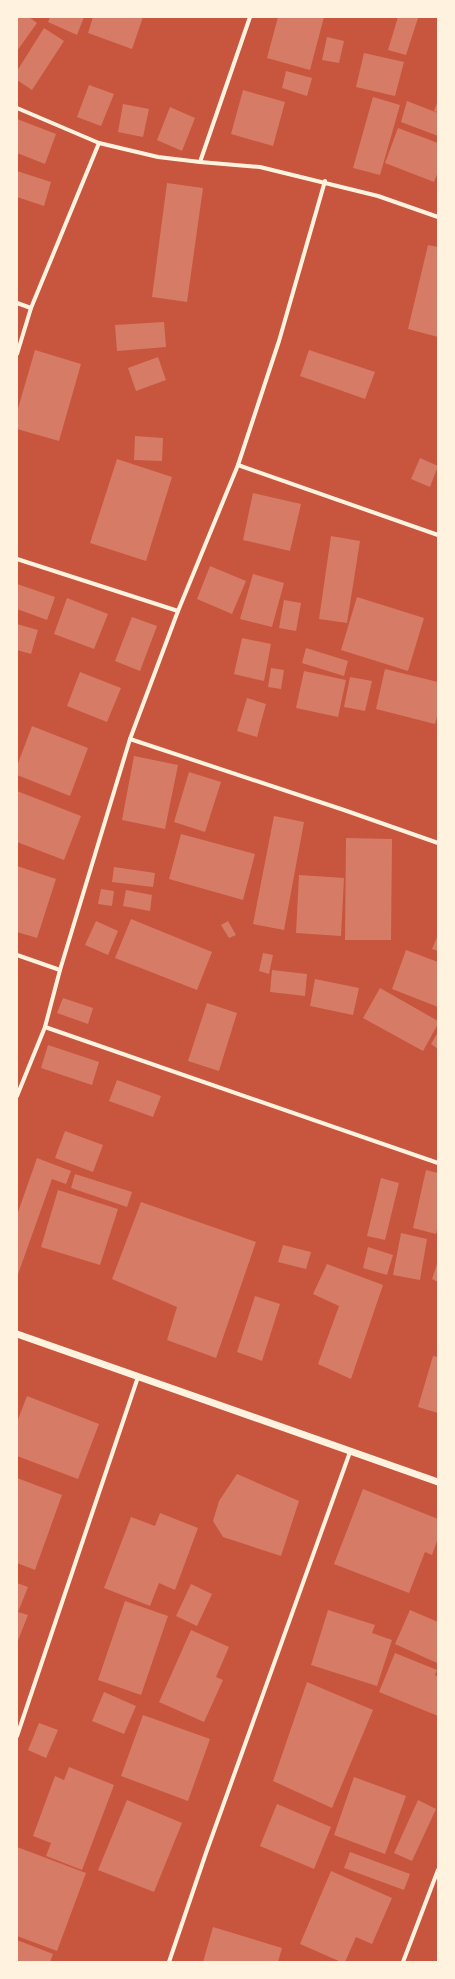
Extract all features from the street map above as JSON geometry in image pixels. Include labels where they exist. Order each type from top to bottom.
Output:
[{"type":"street","points":[[200,162],[248,18]]},
{"type":"street","points":[[17,108],[99,143],[158,157],[200,162],[260,166],[325,181],[378,196],[438,217]]},
{"type":"street","points":[[17,354],[31,308],[99,143]]},
{"type":"street","points":[[17,1096],[45,1027],[60,970],[130,739],[178,611],[238,465],[279,341],[325,181]]},
{"type":"street","points":[[17,303],[31,308]]},
{"type":"street","points":[[238,465],[438,536]]},
{"type":"street","points":[[17,558],[178,611]]},
{"type":"street","points":[[130,739],[336,807],[438,843]]},
{"type":"street","points":[[17,955],[60,970]]},
{"type":"street","points":[[45,1027],[438,1164]]},
{"type":"street","points":[[17,1334],[438,1482]]},
{"type":"street","points":[[17,1736],[139,1376]]},
{"type":"street","points":[[169,1962],[206,1853],[350,1452]]},
{"type":"street","points":[[403,1962],[438,1870]]},
{"type":"building","points":[[17,17],[29,17],[37,23],[17,51]]},
{"type":"building","points":[[50,17],[84,17],[77,35],[48,22]]},
{"type":"building","points":[[93,17],[143,17],[132,49],[88,33]]},
{"type":"building","points":[[278,17],[324,17],[310,70],[267,58]]},
{"type":"building","points":[[398,17],[418,18],[406,55],[388,50]]},
{"type":"building","points":[[44,28],[64,41],[32,90],[17,80],[17,71]]},
{"type":"building","points":[[327,37],[344,41],[339,63],[322,60]]},
{"type":"building","points":[[364,53],[404,62],[395,96],[356,87]]},
{"type":"building","points":[[286,71],[312,78],[307,96],[282,88]]},
{"type":"building","points":[[89,85],[114,94],[101,126],[77,117]]},
{"type":"building","points":[[243,90],[285,102],[273,146],[231,134]]},
{"type":"building","points":[[373,97],[400,105],[380,175],[353,168]]},
{"type":"building","points":[[407,101],[438,113],[438,136],[401,122]]},
{"type":"building","points":[[438,101],[438,112],[434,111]]},
{"type":"building","points":[[123,104],[149,109],[143,137],[118,132]]},
{"type":"building","points":[[170,107],[195,118],[182,151],[157,140]]},
{"type":"building","points":[[17,119],[56,134],[45,164],[17,153]]},
{"type":"building","points":[[398,128],[438,143],[438,172],[434,182],[385,163]]},
{"type":"building","points":[[17,171],[51,182],[44,206],[17,197]]},
{"type":"building","points":[[167,183],[203,188],[187,302],[152,297]]},
{"type":"building","points":[[428,245],[438,247],[438,337],[408,329]]},
{"type":"building","points":[[164,322],[166,347],[117,351],[115,325]]},
{"type":"building","points":[[35,350],[81,364],[59,441],[17,429],[17,412]]},
{"type":"building","points":[[309,350],[375,372],[365,399],[300,376]]},
{"type":"building","points":[[158,357],[166,380],[136,391],[128,368]]},
{"type":"building","points":[[135,436],[163,438],[162,461],[134,460]]},
{"type":"building","points":[[420,458],[438,466],[430,487],[411,479]]},
{"type":"building","points":[[117,459],[172,477],[146,561],[90,543]]},
{"type":"building","points":[[253,493],[301,504],[290,551],[243,540]]},
{"type":"building","points":[[331,536],[360,541],[347,623],[319,619]]},
{"type":"building","points":[[210,566],[246,581],[232,614],[197,599]]},
{"type":"building","points":[[253,574],[284,583],[272,627],[240,619]]},
{"type":"building","points":[[17,584],[55,597],[47,620],[17,609]]},
{"type":"building","points":[[357,597],[424,618],[408,671],[341,650]]},
{"type":"building","points":[[67,598],[108,614],[94,649],[54,634]]},
{"type":"building","points":[[284,600],[301,603],[296,631],[279,628]]},
{"type":"building","points":[[132,617],[157,626],[140,671],[115,661]]},
{"type":"building","points":[[17,624],[38,630],[31,654],[17,650]]},
{"type":"building","points":[[242,638],[271,644],[264,681],[234,674]]},
{"type":"building","points":[[306,648],[348,661],[344,676],[302,663]]},
{"type":"building","points":[[271,668],[284,670],[281,689],[268,687]]},
{"type":"building","points":[[385,669],[438,682],[438,713],[435,724],[376,709]]},
{"type":"building","points":[[304,671],[346,680],[338,717],[296,708]]},
{"type":"building","points":[[80,672],[121,688],[107,722],[67,706]]},
{"type":"building","points":[[350,677],[372,681],[365,711],[344,707]]},
{"type":"building","points":[[247,698],[266,704],[257,737],[237,731]]},
{"type":"building","points":[[32,726],[88,748],[70,796],[17,775],[17,766]]},
{"type":"building","points":[[134,756],[178,765],[165,829],[122,820]]},
{"type":"building","points":[[189,772],[221,782],[205,832],[174,822]]},
{"type":"building","points":[[17,791],[81,816],[64,860],[17,842]]},
{"type":"building","points":[[274,816],[304,822],[284,930],[253,924]]},
{"type":"building","points":[[181,834],[255,854],[243,900],[169,879]]},
{"type":"building","points":[[346,838],[392,839],[391,940],[345,940]]},
{"type":"building","points":[[17,866],[56,879],[37,938],[17,932]]},
{"type":"building","points":[[114,867],[155,873],[153,887],[112,882]]},
{"type":"building","points":[[299,875],[344,878],[341,936],[296,933]]},
{"type":"building","points":[[101,889],[114,891],[112,906],[98,904]]},
{"type":"building","points":[[126,890],[152,895],[150,911],[123,906]]},
{"type":"building","points":[[131,919],[212,952],[197,990],[115,958]]},
{"type":"building","points":[[96,921],[118,931],[108,955],[85,945]]},
{"type":"building","points":[[228,921],[236,935],[229,938],[221,925]]},
{"type":"building","points":[[438,935],[438,951],[432,949]]},
{"type":"building","points":[[406,950],[438,962],[438,1007],[392,989]]},
{"type":"building","points":[[263,953],[273,955],[269,974],[259,971]]},
{"type":"building","points":[[272,970],[307,974],[305,996],[270,992]]},
{"type":"building","points":[[315,979],[359,988],[353,1015],[310,1006]]},
{"type":"building","points":[[380,988],[438,1021],[438,1024],[423,1051],[363,1018]]},
{"type":"building","points":[[63,998],[93,1008],[88,1024],[57,1013]]},
{"type":"building","points":[[207,1003],[237,1013],[219,1071],[188,1061]]},
{"type":"building","points":[[438,1032],[438,1049],[431,1044]]},
{"type":"building","points":[[48,1045],[99,1062],[92,1085],[41,1068]]},
{"type":"building","points":[[117,1080],[161,1096],[153,1117],[109,1101]]},
{"type":"building","points":[[65,1131],[103,1145],[93,1172],[55,1158]]},
{"type":"building","points":[[37,1158],[71,1171],[66,1184],[52,1179],[17,1277],[17,1215]]},
{"type":"building","points":[[426,1170],[438,1173],[438,1225],[436,1234],[413,1228]]},
{"type":"building","points":[[75,1174],[132,1192],[127,1207],[71,1188]]},
{"type":"building","points":[[381,1178],[399,1183],[385,1240],[367,1236]]},
{"type":"building","points":[[58,1190],[118,1209],[100,1265],[41,1247]]},
{"type":"building","points":[[141,1202],[256,1242],[216,1358],[167,1340],[177,1307],[112,1279]]},
{"type":"building","points":[[401,1233],[427,1239],[420,1280],[393,1275]]},
{"type":"building","points":[[283,1245],[311,1252],[306,1269],[278,1262]]},
{"type":"building","points":[[368,1247],[393,1255],[387,1275],[363,1268]]},
{"type":"building","points":[[438,1261],[438,1282],[432,1279]]},
{"type":"building","points":[[327,1264],[383,1285],[351,1379],[318,1364],[339,1306],[313,1294]]},
{"type":"building","points":[[255,1296],[280,1304],[262,1361],[237,1352]]},
{"type":"building","points":[[433,1356],[438,1357],[438,1413],[418,1407]]},
{"type":"building","points":[[27,1396],[99,1424],[78,1479],[17,1456],[17,1422]]},
{"type":"building","points":[[237,1474],[299,1501],[281,1556],[223,1537],[213,1521],[219,1501]]},
{"type":"building","points":[[17,1478],[62,1495],[35,1570],[17,1563]]},
{"type":"building","points":[[363,1489],[438,1519],[438,1538],[432,1555],[425,1552],[409,1593],[334,1564]]},
{"type":"building","points":[[160,1513],[198,1528],[175,1590],[159,1583],[150,1606],[104,1588],[131,1517],[155,1526]]},
{"type":"building","points":[[17,1583],[28,1587],[18,1612],[28,1615],[17,1643]]},
{"type":"building","points":[[191,1584],[212,1594],[197,1626],[176,1616]]},
{"type":"building","points":[[125,1601],[168,1616],[141,1695],[98,1680]]},
{"type":"building","points":[[328,1610],[375,1625],[372,1633],[392,1640],[377,1686],[311,1665]]},
{"type":"building","points":[[410,1610],[438,1622],[437,1663],[395,1644]]},
{"type":"building","points":[[191,1630],[229,1647],[216,1677],[223,1680],[204,1722],[159,1702]]},
{"type":"building","points":[[395,1653],[437,1670],[435,1675],[438,1677],[438,1716],[379,1692]]},
{"type":"building","points":[[307,1682],[373,1710],[332,1808],[273,1781]]},
{"type":"building","points":[[104,1692],[136,1706],[124,1734],[92,1721]]},
{"type":"building","points":[[143,1715],[210,1739],[188,1801],[121,1776]]},
{"type":"building","points":[[39,1723],[58,1730],[46,1758],[28,1750]]},
{"type":"building","points":[[69,1767],[114,1785],[82,1870],[46,1856],[51,1843],[33,1836],[55,1776],[64,1780]]},
{"type":"building","points":[[354,1777],[406,1796],[385,1854],[334,1835]]},
{"type":"building","points":[[127,1800],[182,1823],[154,1892],[98,1870]]},
{"type":"building","points":[[418,1800],[436,1809],[412,1861],[394,1853]]},
{"type":"building","points":[[277,1804],[331,1827],[314,1869],[260,1846]]},
{"type":"building","points":[[17,1847],[86,1873],[57,1951],[17,1936]]},
{"type":"building","points":[[350,1852],[410,1874],[404,1890],[344,1868]]},
{"type":"building","points":[[331,1871],[392,1898],[372,1944],[356,1937],[345,1962],[341,1962],[300,1944]]},
{"type":"building","points":[[213,1927],[282,1948],[278,1962],[203,1962]]},
{"type":"building","points":[[17,1940],[53,1954],[50,1962],[17,1962]]}]
